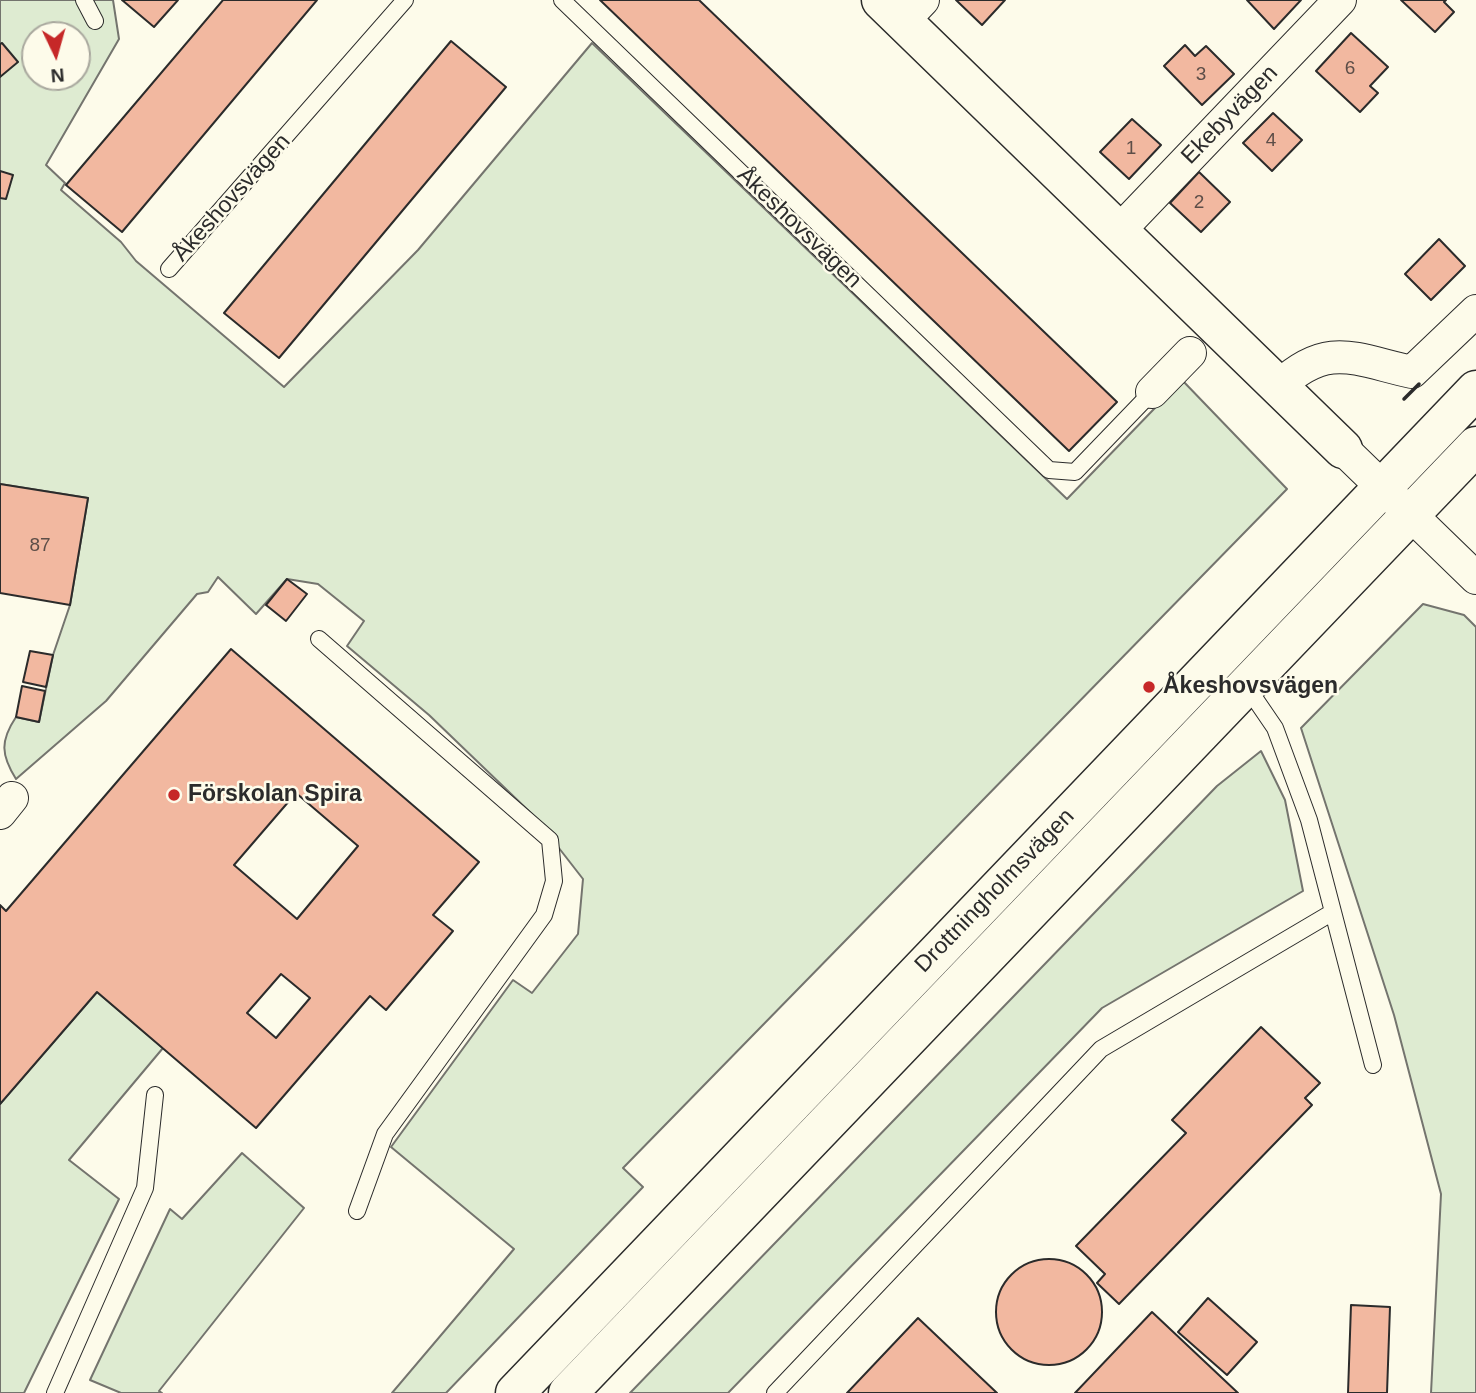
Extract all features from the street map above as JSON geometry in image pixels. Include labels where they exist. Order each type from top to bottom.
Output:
[{"type":"main road","points":[[902,7],[1119,231],[1343,449]]},
{"type":"main road","name":"Drottningholmsvägen","points":[[515,1393],[1476,390]]},
{"type":"main road","name":"Drottningholmsvägen","points":[[568,1393],[1412,516],[1476,446]]},
{"type":"street","name":"Ekebyvägen","points":[[1119,231],[1340,0]]},
{"type":"street","points":[[1279,386],[1300,367],[1335,355],[1412,372],[1476,311]]},
{"type":"street","name":"Åkeshovsvägen","points":[[1152,392],[1190,354]]},
{"type":"street","points":[[1343,449],[1476,578]]},
{"type":"lane","points":[[84,0],[95,21]]},
{"type":"lane","name":"Åkeshovsvägen","points":[[169,269],[405,0]]},
{"type":"lane","name":"Åkeshovsvägen","points":[[562,0],[1049,470],[1074,472],[1152,392]]},
{"type":"lane","points":[[319,639],[550,840],[554,881],[544,915],[385,1133],[357,1211]]},
{"type":"lane","points":[[1247,687],[1275,728],[1309,820],[1373,1065]]},
{"type":"lane","points":[[775,1393],[1101,1049],[1333,912]]},
{"type":"lane","points":[[55,1393],[145,1188],[155,1095]]},
{"type":"green space","points":[[0,0],[113,0],[119,39],[91,87],[91,21],[21,21],[21,91],[89,91],[46,165],[65,183],[61,190],[121,242],[136,261],[284,387],[418,250],[592,43],[1067,499],[1182,380],[1287,489],[623,1168],[643,1187],[446,1393],[392,1393],[514,1249],[391,1147],[513,980],[532,993],[578,934],[583,879],[534,816],[429,715],[347,646],[364,621],[318,584],[287,579],[256,614],[218,577],[208,592],[197,594],[106,701],[16,779],[5,755],[7,733],[16,717],[39,722],[53,655],[70,605],[88,498],[0,484]]},
{"type":"green space","points":[[1423,604],[1464,615],[1476,627],[1476,1393],[1431,1393],[1441,1194],[1394,1015],[1301,728]]},
{"type":"green space","points":[[1261,751],[1285,800],[1303,891],[1102,1008],[728,1393],[630,1393],[1217,786]]},
{"type":"green space","points":[[97,992],[163,1048],[69,1160],[119,1199],[24,1393],[0,1393],[0,1104]]},
{"type":"green space","points":[[242,1153],[304,1208],[159,1391],[162,1393],[121,1393],[90,1380],[170,1209],[182,1219]]},
{"type":"building","points":[[122,0],[178,0],[154,27]]},
{"type":"building","points":[[223,0],[317,0],[122,232],[66,185]]},
{"type":"building","points":[[600,0],[699,0],[1117,402],[1069,451]]},
{"type":"building","points":[[956,0],[1005,0],[982,25]]},
{"type":"building","points":[[1247,0],[1301,0],[1274,29]]},
{"type":"building","points":[[1401,0],[1446,0],[1444,2],[1454,12],[1435,32]]},
{"type":"building","points":[[1351,33],[1388,67],[1370,86],[1378,93],[1360,112],[1316,71]]},
{"type":"building","points":[[451,41],[506,87],[279,358],[224,313]]},
{"type":"building","points":[[2,43],[18,62],[0,77],[0,44]]},
{"type":"building","points":[[1185,45],[1195,56],[1206,46],[1234,74],[1202,105],[1164,66]]},
{"type":"building","points":[[1273,113],[1302,140],[1272,171],[1243,143]]},
{"type":"building","points":[[1132,119],[1161,145],[1129,179],[1100,152]]},
{"type":"building","points":[[0,171],[13,175],[6,199],[0,198]]},
{"type":"building","points":[[1199,172],[1230,202],[1201,232],[1170,203]]},
{"type":"building","points":[[1439,239],[1465,266],[1431,300],[1405,274]]},
{"type":"building","points":[[0,484],[88,498],[70,605],[0,593]]},
{"type":"building","points":[[287,579],[307,594],[286,621],[266,605]]},
{"type":"building","points":[[231,649],[479,862],[433,915],[453,931],[386,1010],[370,996],[256,1128],[97,992],[0,1104],[0,905],[6,911]],"holes":[[[296,793],[358,846],[297,919],[234,865]],[[281,974],[310,998],[276,1038],[247,1013]]]},
{"type":"building","points":[[30,651],[53,655],[46,687],[23,682]]},
{"type":"building","points":[[22,686],[45,691],[39,722],[16,717]]},
{"type":"building","points":[[1261,1027],[1320,1083],[1305,1098],[1312,1105],[1119,1304],[1097,1283],[1105,1274],[1076,1246],[1186,1133],[1172,1120]]},
{"type":"building","points":[[1049,1259],[1069,1263],[1086,1275],[1098,1292],[1102,1312],[1098,1332],[1086,1349],[1069,1361],[1049,1365],[1029,1361],[1012,1349],[1000,1332],[996,1312],[1000,1292],[1012,1275],[1029,1263]]},
{"type":"building","points":[[1208,1298],[1257,1342],[1227,1375],[1178,1332]]},
{"type":"building","points":[[1351,1305],[1390,1307],[1387,1393],[1348,1393]]},
{"type":"building","points":[[1152,1312],[1238,1393],[1075,1393]]},
{"type":"building","points":[[918,1318],[997,1393],[847,1393]]},
{"type":"wall","points":[[1404,399],[1419,384]]},
{"type":"place","name":"Åkeshovsvägen","points":[[1149,687]]},
{"type":"place","name":"Förskolan Spira","points":[[174,795]]}]
